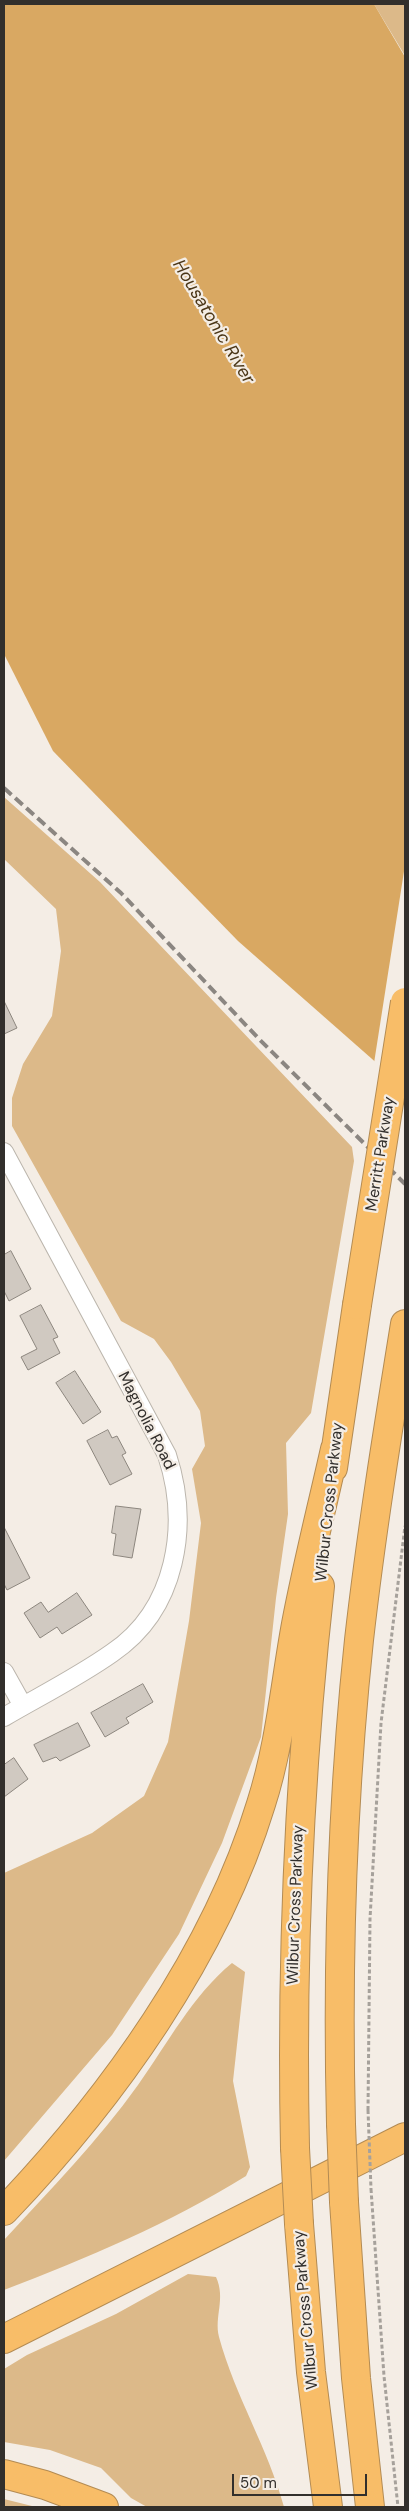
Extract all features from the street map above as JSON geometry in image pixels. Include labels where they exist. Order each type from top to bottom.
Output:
[{"type":"highway","name":"Merritt Parkway","points":[[357,1305],[405,1002]]},
{"type":"highway","name":"Wilbur Cross Parkway","points":[[328,2507],[311,2372],[299,2224],[295,2148],[294,1956],[299,1826],[308,1697],[335,1449],[357,1305]]},
{"type":"highway","points":[[370,2507],[356,2378],[344,2202],[339,1955],[348,1770],[367,1578],[403,1336]]},
{"type":"highway","points":[[4,2211],[59,2150],[133,2053],[200,1948],[236,1874],[261,1805],[270,1772],[296,1623],[335,1449]]},
{"type":"highway","points":[[4,2319],[405,2117]]},
{"type":"highway","points":[[4,2339],[405,2138]]},
{"type":"highway","points":[[4,2474],[45,2485],[104,2507]]},
{"type":"street","name":"Magnolia Road","points":[[4,1152],[167,1455],[178,1497],[179,1523],[177,1544],[166,1585],[144,1623],[113,1653],[4,1717]]},
{"type":"street","points":[[4,1672],[23,1706]]},
{"type":"path","points":[[398,2507],[384,2376],[371,2189],[368,2110],[370,1919],[381,1723],[405,1526]]},
{"type":"shaded area","points":[[374,4],[405,4],[405,57],[404,54]]},
{"type":"shaded area","points":[[4,797],[100,882],[352,1147],[354,1161],[311,1413],[286,1443],[288,1514],[276,1598],[261,1737],[222,1843],[179,1934],[112,2035],[4,2161],[4,1873],[92,1833],[144,1796],[168,1742],[189,1621],[201,1523],[192,1469],[205,1446],[200,1411],[171,1362],[154,1339],[121,1321],[12,1126],[12,1098],[23,1064],[52,1016],[61,951],[56,909],[4,859]]},
{"type":"shaded area","points":[[232,1963],[245,1972],[233,2081],[250,2167],[246,2176],[157,2225],[4,2290],[4,2240],[107,2126],[138,2085],[193,2005]]},
{"type":"shaded area","points":[[188,2274],[216,2277],[220,2293],[219,2337],[284,2507],[147,2507],[131,2498],[101,2468],[50,2450],[4,2442],[4,2369],[27,2355],[116,2314]]},
{"type":"shaded area","points":[[4,2499],[36,2507],[4,2507]]},
{"type":"water","name":"Housatonic River","points":[[4,4],[374,4],[405,57],[405,1088],[238,941],[53,751],[4,654]]},
{"type":"pier","points":[[405,865],[405,1090],[374,1063]]},
{"type":"building","points":[[4,1001],[17,1028],[4,1034]]},
{"type":"building","points":[[11,1251],[31,1289],[9,1301],[4,1291],[4,1255]]},
{"type":"building","points":[[41,1305],[58,1337],[53,1339],[60,1353],[28,1370],[21,1357],[37,1349],[20,1316]]},
{"type":"building","points":[[75,1371],[101,1412],[83,1424],[56,1383]]},
{"type":"building","points":[[108,1430],[112,1438],[117,1436],[126,1453],[122,1455],[132,1474],[110,1485],[87,1441]]},
{"type":"building","points":[[116,1506],[141,1509],[132,1558],[113,1555],[116,1534],[112,1533]]},
{"type":"building","points":[[4,1527],[30,1578],[7,1590],[4,1584]]},
{"type":"building","points":[[77,1593],[92,1615],[62,1634],[57,1627],[40,1638],[24,1613],[41,1602],[48,1612]]},
{"type":"building","points":[[143,1684],[153,1702],[126,1718],[129,1723],[105,1737],[91,1713]]},
{"type":"building","points":[[78,1723],[90,1746],[60,1761],[56,1757],[43,1762],[34,1745]]},
{"type":"building","points":[[14,1758],[28,1779],[4,1797],[4,1765]]},
{"type":"railway","points":[[4,788],[121,893],[259,1039],[405,1184]]}]
